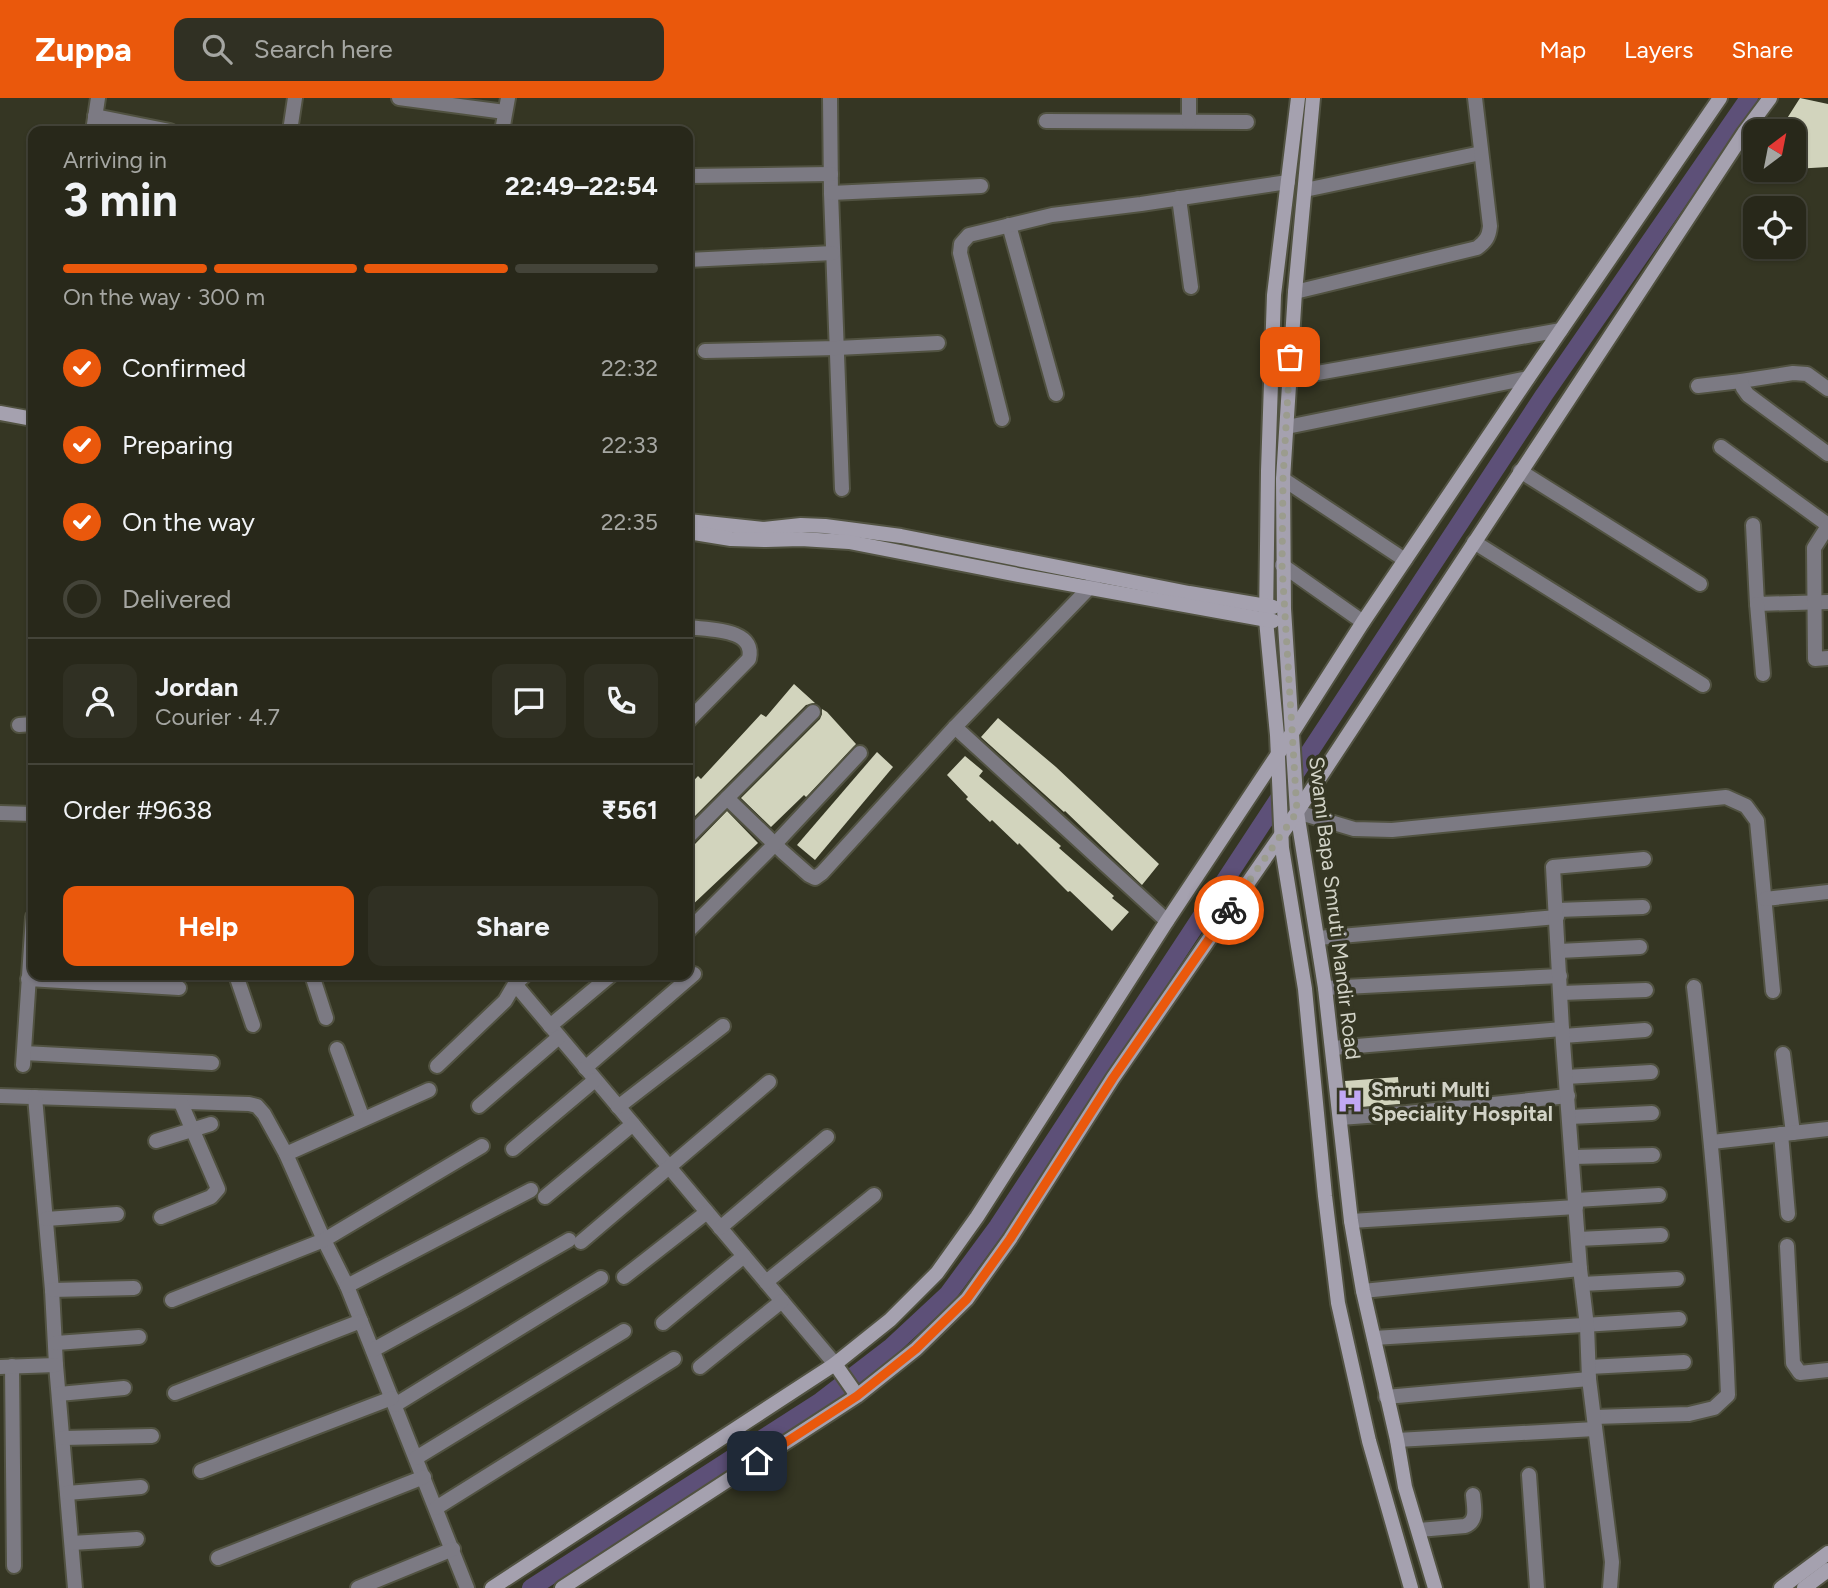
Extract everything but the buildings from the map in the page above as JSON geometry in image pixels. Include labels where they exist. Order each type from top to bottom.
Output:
[{"type":"street","points":[[98,98],[94,124],[116,126]]},
{"type":"street","points":[[291,126],[295,98]]},
{"type":"street","points":[[399,98],[506,105],[503,126]]},
{"type":"street","points":[[830,98],[842,489]]},
{"type":"street","points":[[1189,98],[1189,121]]},
{"type":"street","points":[[1298,98],[1274,295],[1271,345],[1266,613],[1278,755],[1282,848],[1306,989],[1338,1303],[1369,1441],[1410,1588]]},
{"type":"street","name":"Swami Bapa Smruti Mandir Road","points":[[1313,98],[1295,292],[1283,479],[1284,616],[1297,812],[1325,988],[1351,1221],[1363,1291],[1405,1487],[1435,1588]]},
{"type":"street","points":[[1295,292],[1477,248],[1486,242],[1490,226],[1475,98]]},
{"type":"street","points":[[492,1588],[835,1364],[890,1320],[937,1273],[978,1217],[1167,921],[1363,622],[1720,98]]},
{"type":"street","points":[[562,1588],[857,1395],[916,1349],[967,1299],[1010,1239],[1113,1078],[1297,812],[1520,471],[1744,133],[1770,98]]},
{"type":"street","points":[[1046,121],[1247,122]]},
{"type":"street","points":[[1305,190],[1481,153]]},
{"type":"street","points":[[693,176],[831,174]]},
{"type":"street","points":[[1002,419],[960,253],[961,244],[969,234],[1052,215],[1288,181]]},
{"type":"street","points":[[831,193],[981,186]]},
{"type":"street","points":[[1179,198],[1192,287]]},
{"type":"street","points":[[1009,225],[1056,394]]},
{"type":"street","points":[[693,260],[833,253]]},
{"type":"street","points":[[1289,378],[1561,330]]},
{"type":"street","points":[[705,351],[938,343]]},
{"type":"street","points":[[1698,386],[1793,373],[1807,374],[1828,389]]},
{"type":"street","points":[[1287,427],[1528,378]]},
{"type":"street","points":[[1741,381],[1748,395],[1828,454]]},
{"type":"street","points":[[0,413],[28,418]]},
{"type":"street","points":[[1721,447],[1828,525],[1814,548],[1821,602],[1815,659],[1828,658]]},
{"type":"street","points":[[1520,471],[1700,583]]},
{"type":"street","points":[[1283,479],[1405,561]]},
{"type":"street","points":[[693,521],[801,539],[849,542],[1018,575],[1093,581],[1284,616]]},
{"type":"street","points":[[1753,525],[1763,674]]},
{"type":"street","points":[[693,533],[731,539],[772,535]]},
{"type":"street","points":[[1474,542],[1703,685]]},
{"type":"street","points":[[1282,565],[1363,622]]},
{"type":"street","points":[[727,798],[803,870],[815,878],[1093,581]]},
{"type":"street","points":[[1757,604],[1821,602]]},
{"type":"street","points":[[693,628],[729,632],[745,639],[751,650],[749,659],[693,715]]},
{"type":"street","points":[[693,832],[813,712]]},
{"type":"street","points":[[955,727],[1167,921]]},
{"type":"street","points":[[693,926],[775,844],[860,752]]},
{"type":"street","points":[[1297,812],[1354,829],[1392,830],[1726,797],[1745,806],[1757,821],[1773,990]]},
{"type":"street","points":[[0,813],[28,814]]},
{"type":"street","points":[[1611,1588],[1612,1562],[1594,1423],[1580,1269],[1553,866],[1644,859]]},
{"type":"street","points":[[1765,899],[1828,892]]},
{"type":"street","points":[[1318,938],[1643,907]]},
{"type":"street","points":[[1559,951],[1640,947]]},
{"type":"street","points":[[1325,988],[1560,976]]},
{"type":"street","points":[[28,979],[24,1059],[212,1063]]},
{"type":"street","points":[[45,980],[179,988]]},
{"type":"street","points":[[238,980],[253,1026]]},
{"type":"street","points":[[314,980],[326,1018]]},
{"type":"street","points":[[437,1066],[506,1001],[519,980]]},
{"type":"street","points":[[521,980],[555,1031],[835,1364],[857,1395]]},
{"type":"street","points":[[479,1106],[606,980]]},
{"type":"street","points":[[585,1068],[687,980]]},
{"type":"street","points":[[1397,1440],[1689,1414],[1714,1408],[1728,1395],[1725,1306],[1712,1142],[1694,987]]},
{"type":"street","points":[[1561,993],[1646,990]]},
{"type":"street","points":[[618,1107],[723,1026]]},
{"type":"street","points":[[1333,1048],[1563,1032],[1645,1030]]},
{"type":"street","points":[[337,1049],[363,1119]]},
{"type":"street","points":[[1783,1054],[1788,1214]]},
{"type":"street","points":[[1566,1077],[1651,1072]]},
{"type":"street","points":[[513,1149],[595,1080]]},
{"type":"street","points":[[373,1350],[575,1241],[669,1167],[769,1082]]},
{"type":"street","points":[[286,1154],[429,1090]]},
{"type":"street","points":[[0,1096],[249,1104],[264,1114],[286,1154],[347,1286],[467,1588]]},
{"type":"street","points":[[1340,1118],[1568,1096]]},
{"type":"street","points":[[35,1097],[75,1588]]},
{"type":"street","points":[[161,1217],[211,1198],[218,1189],[181,1103]]},
{"type":"street","points":[[1570,1117],[1652,1113]]},
{"type":"street","points":[[156,1141],[211,1124]]},
{"type":"street","points":[[545,1197],[633,1125]]},
{"type":"street","points":[[1712,1142],[1828,1129]]},
{"type":"street","points":[[720,1228],[827,1137]]},
{"type":"street","points":[[172,1300],[324,1240],[482,1146]]},
{"type":"street","points":[[1573,1157],[1653,1155]]},
{"type":"street","points":[[347,1286],[531,1190]]},
{"type":"street","points":[[766,1282],[873,1195]]},
{"type":"street","points":[[1351,1221],[1659,1195]]},
{"type":"street","points":[[624,1277],[707,1212]]},
{"type":"street","points":[[46,1219],[117,1214]]},
{"type":"street","points":[[1578,1239],[1661,1235]]},
{"type":"street","points":[[1787,1246],[1793,1363],[1800,1373],[1828,1370]]},
{"type":"street","points":[[663,1323],[744,1256]]},
{"type":"street","points":[[1363,1291],[1580,1269]]},
{"type":"street","points":[[201,1471],[393,1401],[601,1278]]},
{"type":"street","points":[[1582,1284],[1677,1279]]},
{"type":"street","points":[[52,1290],[134,1287]]},
{"type":"street","points":[[700,1367],[782,1301]]},
{"type":"street","points":[[1374,1338],[1679,1319]]},
{"type":"street","points":[[175,1393],[361,1321]]},
{"type":"street","points":[[416,1458],[624,1331]]},
{"type":"street","points":[[56,1343],[139,1337]]},
{"type":"street","points":[[436,1508],[674,1359]]},
{"type":"street","points":[[1386,1396],[1684,1362]]},
{"type":"street","points":[[14,1566],[6,1366],[56,1365]]},
{"type":"street","points":[[59,1394],[124,1388]]},
{"type":"street","points":[[63,1438],[152,1436]]},
{"type":"street","points":[[1529,1475],[1537,1588]]},
{"type":"street","points":[[218,1558],[424,1477]]},
{"type":"street","points":[[67,1493],[141,1487]]},
{"type":"street","points":[[1419,1530],[1471,1524],[1475,1518],[1473,1495]]},
{"type":"street","points":[[72,1543],[136,1539]]},
{"type":"street","points":[[358,1588],[453,1549]]},
{"type":"street","points":[[1781,1588],[1828,1553]]},
{"type":"street","points":[[1804,1588],[1828,1570]]},
{"type":"waterway","points":[[531,1588],[821,1401],[890,1348],[948,1294],[998,1226],[1544,395],[1749,98]]},
{"type":"way so far","points":[[1229,910],[1297,812],[1282,565],[1283,479],[1290,357]]},
{"type":"place","name":"Smruti Multi Speciality Hospital","points":[[1350,1101]]},
{"type":"route","points":[[757,1461],[857,1396],[916,1349],[967,1299],[1010,1239],[1113,1078],[1229,910]]}]
